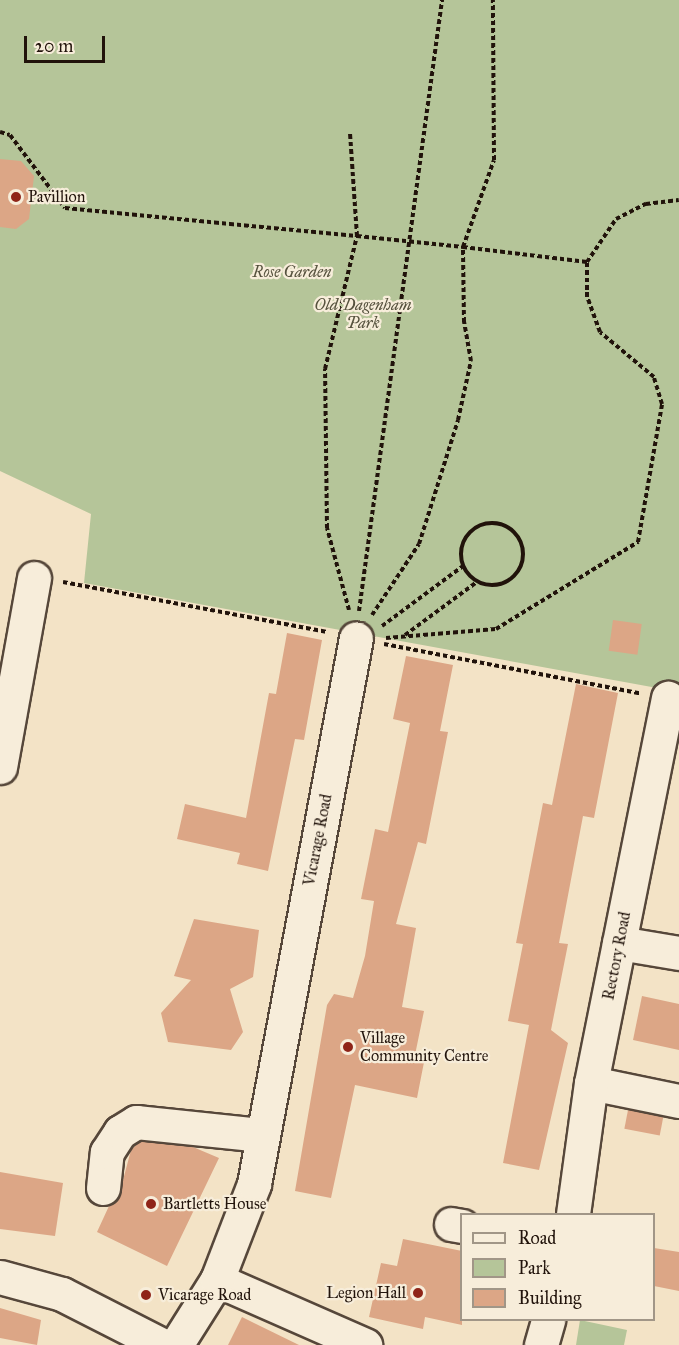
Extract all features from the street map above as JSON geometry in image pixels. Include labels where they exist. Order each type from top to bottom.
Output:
[{"type":"street","points":[[0,767],[34,578]]},
{"type":"street","name":"Vicarage Road","points":[[176,1345],[217,1280],[254,1184],[360,639]]},
{"type":"street","name":"Rectory Road","points":[[573,1213],[591,1083],[668,698]]},
{"type":"street","points":[[619,943],[679,953]]},
{"type":"street","points":[[591,1083],[679,1101]]},
{"type":"street","points":[[103,1188],[107,1152],[120,1132],[136,1122],[262,1135]]},
{"type":"street","points":[[0,1277],[62,1294],[162,1345]]},
{"type":"street","points":[[217,1280],[365,1345]]},
{"type":"street","points":[[541,1345],[548,1321]]},
{"type":"path","points":[[360,639],[408,242],[442,0]]},
{"type":"path","points":[[360,639],[419,544],[458,420],[471,361],[463,310],[463,247],[494,160],[493,0]]},
{"type":"path","points":[[0,132],[10,135],[65,208],[357,236],[587,262]]},
{"type":"path","points":[[350,133],[357,236],[325,369],[327,528],[360,639]]},
{"type":"path","points":[[360,639],[496,629],[639,542],[662,404],[654,377],[600,332],[587,297],[587,262],[616,219],[646,204],[679,200]]},
{"type":"path","points":[[402,636],[477,582],[505,583],[519,570],[523,551],[515,534],[496,523],[475,528],[462,544],[463,566],[477,582]]},
{"type":"path","points":[[360,639],[463,566]]},
{"type":"green space","name":"Old Dagenham Park","points":[[0,0],[679,0],[679,692],[84,583],[91,514],[0,471]]},
{"type":"green space","points":[[580,1321],[627,1330],[624,1345],[576,1345]]},
{"type":"building","name":"Pavillion","points":[[0,159],[21,161],[34,176],[29,219],[16,229],[0,227]]},
{"type":"building","points":[[613,620],[642,624],[637,655],[609,651]]},
{"type":"building","points":[[287,633],[322,640],[304,740],[295,739],[268,871],[237,864],[240,853],[177,839],[185,804],[246,818],[269,693],[276,694]]},
{"type":"building","points":[[406,656],[453,665],[440,731],[448,732],[426,844],[418,842],[396,924],[416,928],[402,1007],[424,1011],[415,1055],[425,1057],[417,1098],[355,1085],[331,1198],[295,1191],[327,1005],[334,994],[353,998],[365,956],[374,901],[361,899],[375,829],[388,832],[410,723],[393,719]]},
{"type":"building","points":[[576,684],[618,693],[594,818],[583,816],[559,943],[568,944],[551,1030],[568,1043],[539,1170],[503,1163],[529,1025],[508,1021],[523,944],[516,943],[543,803],[552,805]]},
{"type":"building","points":[[194,919],[259,930],[253,977],[230,989],[243,1032],[231,1050],[168,1042],[161,1013],[191,980],[174,976]]},
{"type":"building","points":[[642,996],[679,1004],[679,1050],[633,1040]]},
{"type":"building","points":[[628,1110],[663,1117],[660,1136],[624,1129]]},
{"type":"building","name":"Bartletts House","points":[[140,1141],[193,1147],[219,1158],[167,1266],[97,1232],[109,1206],[118,1199],[131,1150]]},
{"type":"building","points":[[0,1172],[63,1183],[55,1236],[0,1229]]},
{"type":"building","name":"Legion Hall","points":[[403,1239],[460,1251],[460,1321],[462,1325],[425,1317],[423,1329],[369,1317],[381,1263],[397,1266]]},
{"type":"building","points":[[655,1248],[679,1252],[679,1291],[655,1286]]},
{"type":"building","points":[[0,1308],[41,1320],[37,1345],[0,1338]]},
{"type":"building","points":[[242,1317],[299,1345],[228,1345]]},
{"type":"place","name":"Pavillion","points":[[16,197]]},
{"type":"place","name":"Village Community Centre","points":[[348,1047]]},
{"type":"place","name":"Bartletts House","points":[[151,1204]]},
{"type":"place","name":"Legion Hall","points":[[418,1293]]},
{"type":"place","name":"Vicarage Road","points":[[146,1295]]},
{"type":"park label","name":"Rose Garden","points":[[292,272]]}]
